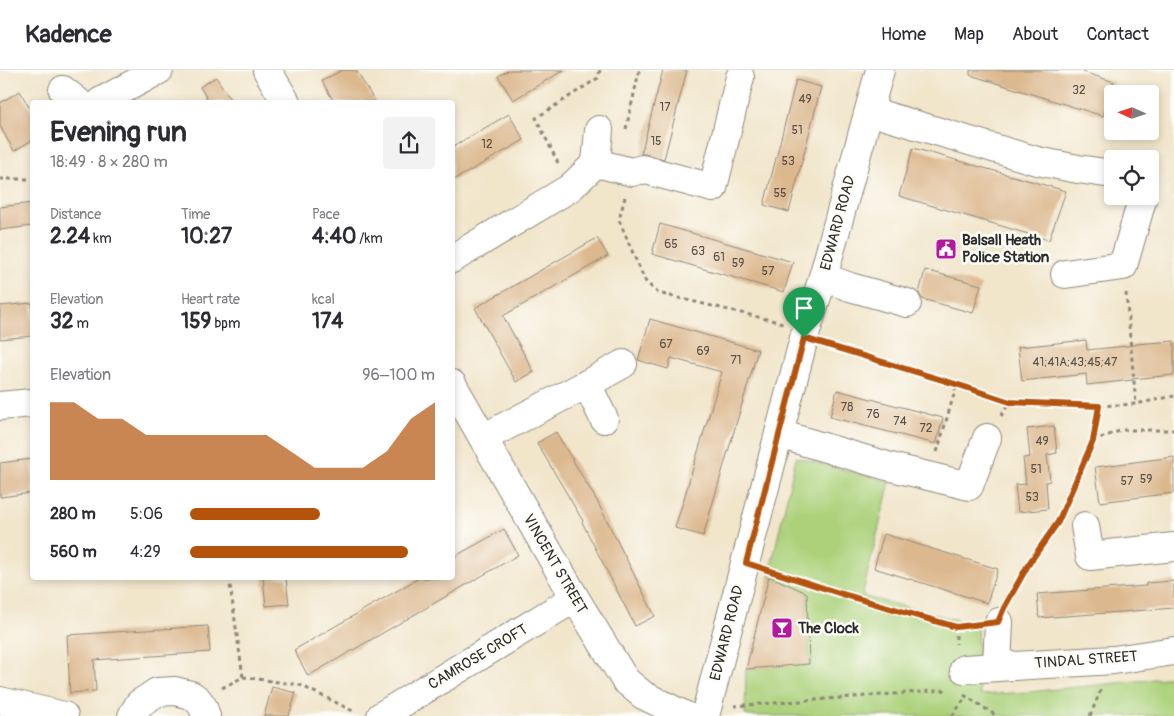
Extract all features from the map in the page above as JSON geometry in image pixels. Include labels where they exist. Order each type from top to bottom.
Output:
[{"type":"street","points":[[104,100],[159,70]]},
{"type":"street","points":[[267,70],[285,100]]},
{"type":"street","name":"EDWARD ROAD","points":[[700,713],[746,563],[806,334],[880,70]]},
{"type":"street","points":[[596,163],[632,172],[642,169],[712,188],[740,77]]},
{"type":"street","points":[[869,111],[1037,161],[1104,173]]},
{"type":"street","points":[[455,257],[570,188],[596,163],[612,132]]},
{"type":"street","points":[[1065,274],[1123,266],[1141,205]]},
{"type":"street","points":[[823,276],[850,287],[907,303]]},
{"type":"street","points":[[483,438],[623,364]]},
{"type":"street","points":[[587,384],[604,419]]},
{"type":"street","name":"VINCENT STREET","points":[[455,389],[575,598],[625,680],[643,695],[700,713]]},
{"type":"street","points":[[0,406],[30,403]]},
{"type":"street","points":[[779,434],[887,466],[968,486],[987,438]]},
{"type":"street","points":[[1074,519],[1090,556],[1174,546]]},
{"type":"street","name":"CAMROSE CROFT","points":[[381,716],[575,598]]},
{"type":"street","points":[[998,622],[998,666]]},
{"type":"street","name":"TINDAL STREET","points":[[962,679],[998,666],[1114,660],[1174,651]]},
{"type":"street","points":[[132,716],[138,704],[158,692],[175,691],[191,694],[202,708]]},
{"type":"street","points":[[0,701],[64,716]]},
{"type":"path","points":[[570,188],[536,118],[598,78],[600,70]]},
{"type":"path","points":[[612,132],[639,72],[634,70]]},
{"type":"path","points":[[632,172],[619,220],[640,272],[646,282],[658,293],[806,334],[1010,402],[1099,406],[1136,404],[1174,396]]},
{"type":"path","points":[[0,179],[30,179]]},
{"type":"path","points":[[1123,266],[1136,404]]},
{"type":"path","points":[[929,477],[957,384]]},
{"type":"path","points":[[1074,519],[1093,441],[1099,406]]},
{"type":"path","points":[[1093,441],[1122,430],[1174,430]]},
{"type":"path","points":[[746,563],[842,594],[956,627],[998,622],[1028,565],[1058,522]]},
{"type":"path","points":[[229,580],[243,677]]},
{"type":"path","points":[[202,708],[243,677],[300,685],[363,716]]},
{"type":"path","points":[[700,713],[962,679],[966,697],[997,716]]},
{"type":"path","points":[[952,716],[966,697]]},
{"type":"green space","points":[[796,457],[890,482],[862,596],[977,625],[980,695],[1029,692],[1174,677],[1174,716],[745,715],[746,669],[809,663],[807,593],[769,576]]},
{"type":"building","points":[[342,70],[356,70],[374,100],[333,100],[322,81]]},
{"type":"building","points":[[509,70],[564,70],[513,100],[498,76]]},
{"type":"building","points":[[663,70],[687,70],[664,159],[641,154]]},
{"type":"building","points":[[970,70],[1077,70],[1114,82],[1113,85],[1104,85],[1103,116],[970,75]]},
{"type":"building","points":[[216,77],[231,100],[208,100],[200,87]]},
{"type":"building","points":[[796,80],[821,87],[789,212],[764,205]]},
{"type":"building","points":[[20,91],[30,109],[30,141],[14,151],[0,126],[0,103]]},
{"type":"building","points":[[509,114],[524,140],[455,179],[455,145]]},
{"type":"building","points":[[913,148],[1066,191],[1049,240],[899,196]]},
{"type":"building","points":[[30,203],[30,226],[0,230],[0,207]]},
{"type":"building","points":[[660,224],[793,262],[784,292],[652,254]]},
{"type":"building","points":[[597,238],[608,256],[503,316],[534,372],[516,382],[475,308]]},
{"type":"building","points":[[925,270],[981,285],[973,313],[922,299],[919,293]]},
{"type":"building","points":[[30,303],[30,336],[0,339],[0,306]]},
{"type":"building","points":[[650,319],[758,350],[703,536],[675,528],[722,372],[671,358],[668,369],[638,360]]},
{"type":"building","points":[[1086,340],[1087,350],[1174,341],[1174,375],[1087,385],[1086,374],[1022,381],[1018,347]]},
{"type":"building","points":[[837,390],[943,418],[936,444],[830,417]]},
{"type":"building","points":[[1054,426],[1057,453],[1047,455],[1050,481],[1046,482],[1048,509],[1018,512],[1015,485],[1026,484],[1023,458],[1030,457],[1027,429]]},
{"type":"building","points":[[556,432],[597,501],[655,616],[635,626],[583,521],[537,443]]},
{"type":"building","points":[[1174,457],[1174,493],[1100,502],[1095,467]]},
{"type":"building","points":[[30,459],[30,493],[0,497],[0,463]]},
{"type":"building","points":[[504,529],[518,555],[308,676],[294,650],[416,580],[455,580],[455,556]]},
{"type":"building","points":[[884,534],[998,569],[987,603],[874,568]]},
{"type":"building","name":"The Clock","points":[[769,576],[807,593],[809,664],[746,669]]},
{"type":"building","points":[[263,580],[286,580],[289,604],[266,606]]},
{"type":"building","points":[[1174,581],[1174,608],[1039,618],[1037,594],[1146,586],[1146,583]]},
{"type":"building","points":[[208,626],[210,652],[94,660],[96,691],[70,693],[67,635]]},
{"type":"building","points":[[272,687],[296,693],[289,716],[264,716]]},
{"type":"place","name":"Balsall Heath Police Station","points":[[946,249]]},
{"type":"place","name":"The Clock","points":[[782,628]]},
{"type":"route","points":[[804,338],[1010,402],[1099,406],[1093,441],[1058,522],[1028,565],[998,622],[956,627],[842,594],[746,563],[804,338]]}]
